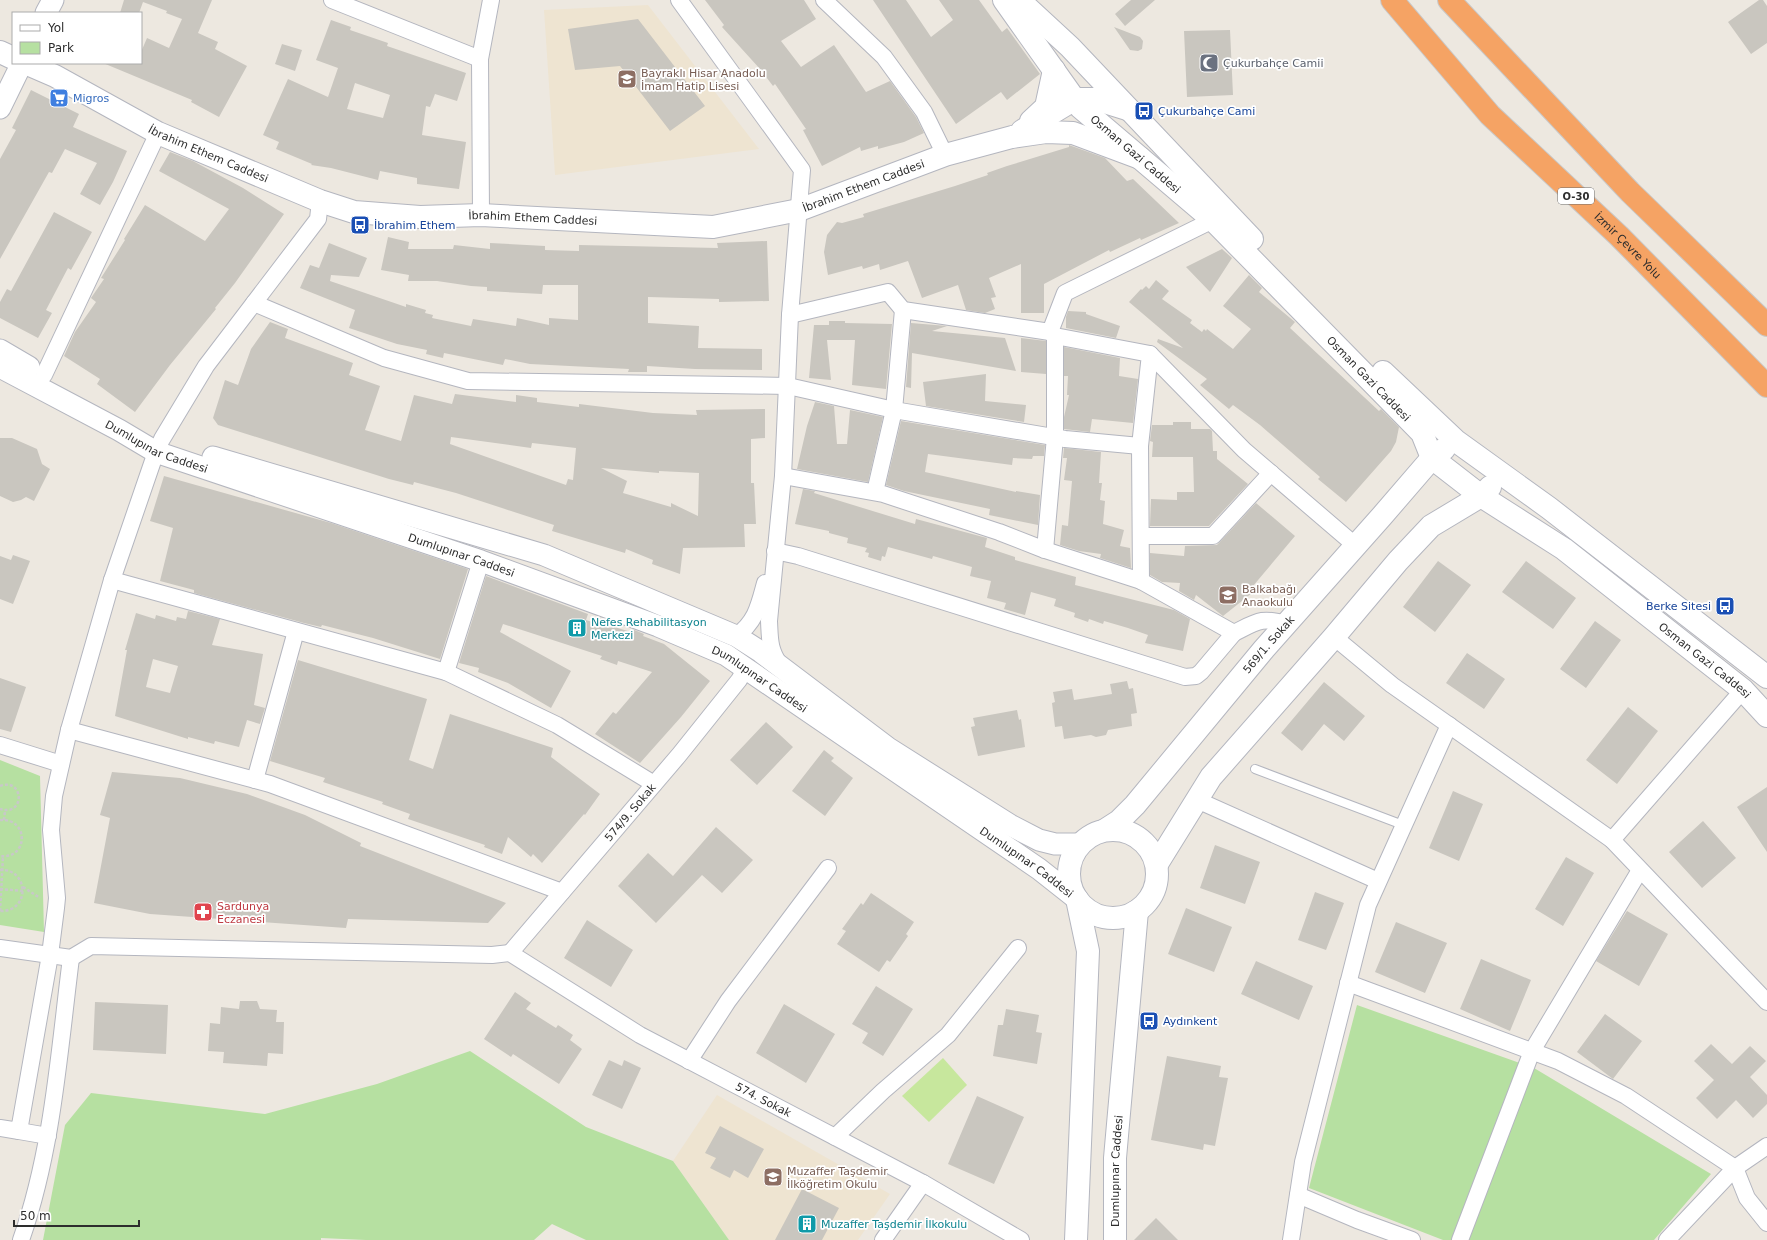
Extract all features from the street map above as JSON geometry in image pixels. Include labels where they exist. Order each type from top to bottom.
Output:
[{"type":"highway","name":"İzmir Çevre Yolu","points":[[1392,0],[1490,115],[1619,236],[1767,386]]},
{"type":"highway","points":[[1449,0],[1630,192],[1767,325]]},
{"type":"main road","name":"Osman Gazi Caddesi","points":[[1004,0],[1054,70],[1140,158],[1213,220],[1422,433],[1432,458],[1481,496],[1564,548],[1744,690],[1767,716]]},
{"type":"main road","name":"Osman Gazi Caddesi","points":[[1019,0],[1094,72],[1324,317],[1456,441],[1502,474],[1767,677]]},
{"type":"main road","points":[[0,52],[12,58]]},
{"type":"main road","name":"İbrahim Ethem Caddesi","points":[[28,64],[55,76],[158,132],[320,201],[354,212],[420,217],[481,215],[713,227],[799,210],[945,155],[1012,137],[1046,132],[1074,133],[1140,158]]},
{"type":"main road","name":"İbrahim Ethem Caddesi","points":[[1012,137],[1046,107],[1054,70]]},
{"type":"main road","points":[[1094,72],[1087,105],[1130,110]]},
{"type":"main road","name":"İbrahim Ethem Caddesi","points":[[1012,137],[1087,105]]},
{"type":"main road","name":"İbrahim Ethem Caddesi","points":[[1060,132],[1087,105]]},
{"type":"main road","name":"569/1. Sokak","points":[[1105,830],[1119,821],[1135,805],[1264,650],[1432,458],[1456,441]]},
{"type":"main road","points":[[1157,864],[1211,777],[1334,637],[1398,561],[1431,526],[1481,496],[1502,474]]},
{"type":"main road","points":[[1105,830],[1119,830],[1132,833],[1143,841],[1152,851],[1157,864],[1158,878],[1155,891],[1148,902],[1138,911],[1125,917],[1111,918],[1098,915],[1086,909],[1077,899],[1070,886],[1069,871],[1072,857],[1080,844],[1091,835],[1105,830]]},
{"type":"main road","name":"Dumlupınar Caddesi","points":[[1076,1240],[1088,951],[1077,899]]},
{"type":"main road","name":"Dumlupınar Caddesi","points":[[1115,1240],[1115,1158],[1138,911]]},
{"type":"street","points":[[47,12],[53,0]]},
{"type":"street","points":[[332,0],[480,59]]},
{"type":"street","points":[[481,215],[480,59],[491,0]]},
{"type":"street","points":[[679,0],[802,170],[790,315],[783,476],[769,621],[772,654],[784,671]]},
{"type":"street","points":[[824,0],[884,56],[924,112],[945,155]]},
{"type":"street","points":[[0,108],[22,64]]},
{"type":"street","points":[[44,375],[158,132]]},
{"type":"street","points":[[19,1131],[50,955],[56,898],[51,830],[54,796],[69,730],[112,580],[159,446],[206,366],[318,219],[320,201]]},
{"type":"street","points":[[1045,550],[1055,437],[1053,334],[1064,293],[1213,220]]},
{"type":"street","points":[[790,315],[888,292],[903,310],[1053,334],[1150,354],[1244,450],[1356,546]]},
{"type":"street","points":[[254,303],[384,358],[468,381],[788,386],[894,410],[1055,437],[1140,446]]},
{"type":"street","points":[[875,492],[894,410],[903,310]]},
{"type":"street","points":[[1141,581],[1142,536],[1140,446],[1150,354]]},
{"type":"street","points":[[0,363],[44,375],[159,446]]},
{"type":"street","name":"Dumlupınar Caddesi","points":[[0,363],[119,430],[159,446],[658,626],[726,655],[1039,870],[1077,899]]},
{"type":"street","name":"Dumlupınar Caddesi","points":[[159,446],[212,457],[544,554],[736,636],[761,652],[784,671],[888,748],[1010,825],[1039,840],[1050,843],[1067,846],[1080,844]]},
{"type":"street","points":[[1142,536],[1213,536],[1271,473]]},
{"type":"street","points":[[783,476],[875,492],[999,532],[1045,550],[1141,581],[1234,633]]},
{"type":"street","points":[[736,636],[745,630],[757,612],[775,551]]},
{"type":"street","points":[[775,551],[805,558],[1185,677],[1196,676],[1234,633],[1259,620],[1269,619],[1287,624]]},
{"type":"street","points":[[446,672],[480,561]]},
{"type":"street","points":[[112,580],[446,672],[558,725],[654,784]]},
{"type":"street","points":[[255,780],[296,631]]},
{"type":"street","points":[[1334,637],[1392,685],[1612,840],[1767,1002]]},
{"type":"street","name":"574/9. Sokak","points":[[510,953],[654,784],[739,680],[746,668]]},
{"type":"street","points":[[1612,840],[1744,690]]},
{"type":"street","points":[[1291,1240],[1303,1162],[1368,905],[1449,725]]},
{"type":"street","points":[[69,730],[270,784],[562,892]]},
{"type":"street","points":[[0,745],[61,764]]},
{"type":"street","points":[[1197,800],[1378,881]]},
{"type":"street","points":[[689,1061],[733,995],[828,868]]},
{"type":"street","points":[[1460,1240],[1532,1051],[1640,870]]},
{"type":"street","points":[[0,948],[71,958],[91,946],[492,954],[510,953]]},
{"type":"street","points":[[835,1137],[883,1091],[948,1035],[1018,948]]},
{"type":"street","name":"574. Sokak","points":[[510,953],[640,1035],[923,1183],[1021,1240]]},
{"type":"street","points":[[21,1240],[27,1223],[48,1136],[71,958]]},
{"type":"street","points":[[1348,983],[1558,1061],[1626,1096],[1735,1168],[1747,1198],[1767,1224]]},
{"type":"street","points":[[0,1128],[48,1136]]},
{"type":"street","points":[[1667,1240],[1735,1168],[1767,1146]]},
{"type":"street","points":[[883,1240],[923,1183]]},
{"type":"street","points":[[1298,1195],[1357,1220],[1412,1240]]},
{"type":"lane","points":[[1255,769],[1403,825]]},
{"type":"path","points":[[0,786],[10,785],[17,790],[19,794],[16,806],[5,811],[0,809]]},
{"type":"path","points":[[4,820],[5,811]]},
{"type":"path","points":[[0,820],[13,822],[18,826],[22,837],[19,849],[9,856],[1,857],[0,911],[11,909],[16,906],[21,900],[23,891],[20,880],[16,875],[1,870]]},
{"type":"path","points":[[1,889],[23,891]]},
{"type":"shaded area","name":"Bayraklı Hisar Anadolu İmam Hatip Lisesi","points":[[648,5],[759,149],[555,175],[544,10]]},
{"type":"shaded area","name":"Muzaffer Taşdemir İlköğretim Okulu","points":[[717,1095],[890,1194],[858,1240],[729,1240],[673,1161]]},
{"type":"green space","points":[[0,760],[40,776],[44,932],[0,925]]},
{"type":"green space","points":[[1357,1005],[1534,1068],[1711,1174],[1654,1240],[1443,1240],[1309,1188]]},
{"type":"green space","points":[[470,1051],[586,1127],[673,1161],[729,1240],[586,1240],[552,1224],[534,1240],[366,1240],[321,1238],[321,1240],[43,1240],[65,1125],[91,1093],[265,1114],[377,1084]]},
{"type":"green space","points":[[943,1058],[967,1085],[929,1122],[902,1096]]},
{"type":"building","points":[[124,0],[212,0],[198,33],[218,42],[215,49],[247,66],[219,117],[191,102],[192,100],[105,64],[142,64],[142,50],[147,38],[169,48],[182,19],[166,13],[167,11],[143,2],[139,12],[120,12]]},
{"type":"building","points":[[705,0],[804,0],[816,19],[781,41],[801,67],[834,45],[866,92],[890,81],[916,117],[924,133],[904,142],[878,149],[878,146],[861,151],[860,147],[822,166],[803,130],[806,129],[775,84],[773,86],[760,69],[722,27],[724,25]]},
{"type":"building","points":[[873,0],[906,0],[931,37],[953,20],[939,0],[979,0],[1002,32],[1007,28],[1040,74],[1007,100],[1001,92],[956,124]]},
{"type":"building","points":[[1131,0],[1155,0],[1125,26],[1115,14]]},
{"type":"building","points":[[1759,0],[1763,0],[1767,6],[1767,43],[1751,54],[1728,22]]},
{"type":"building","name":"Bayraklı Hisar Anadolu İmam Hatip Lisesi","points":[[638,19],[705,106],[670,131],[620,66],[575,70],[568,29]]},
{"type":"building","points":[[331,20],[351,27],[350,30],[388,43],[387,46],[466,73],[457,101],[435,94],[430,107],[426,106],[422,135],[466,142],[459,189],[417,184],[417,178],[380,171],[378,180],[331,168],[311,165],[312,164],[276,149],[279,142],[263,135],[288,79],[328,97],[338,68],[316,60]],"holes":[[[355,83],[390,95],[383,118],[347,109]]]},
{"type":"building","points":[[1114,27],[1140,37],[1143,41],[1142,49],[1138,51],[1130,50]]},
{"type":"building","name":"Çukurbahçe Camii","points":[[1230,30],[1233,95],[1187,97],[1184,31]]},
{"type":"building","points":[[282,44],[302,50],[295,71],[275,64]]},
{"type":"building","points":[[31,90],[79,114],[73,127],[127,151],[113,182],[100,205],[80,194],[97,163],[65,149],[52,173],[49,172],[0,259],[0,159],[16,130],[12,128]]},
{"type":"building","points":[[1069,145],[1105,158],[1127,181],[1133,179],[1179,223],[1141,240],[1140,238],[1110,252],[1109,250],[1044,284],[1044,313],[1021,313],[1021,264],[989,278],[996,297],[991,298],[995,309],[985,313],[966,310],[958,285],[922,298],[908,261],[880,270],[879,264],[863,269],[862,266],[828,275],[824,252],[827,235],[837,222],[842,223],[864,217],[863,214],[988,175],[987,173],[1069,147]]},
{"type":"building","points":[[170,152],[193,161],[243,188],[284,214],[235,283],[215,308],[216,309],[170,365],[135,412],[97,384],[100,379],[64,356],[75,332],[96,302],[91,298],[104,279],[101,278],[145,205],[205,241],[229,209],[159,171]]},
{"type":"building","points":[[54,212],[92,232],[71,270],[68,268],[46,310],[52,313],[38,338],[0,318],[0,302],[7,289],[11,291]]},
{"type":"building","points":[[388,237],[409,242],[408,249],[453,249],[454,245],[490,249],[490,243],[545,246],[545,250],[579,251],[579,245],[718,248],[717,243],[767,241],[769,301],[719,302],[719,299],[648,297],[648,323],[699,326],[698,348],[762,349],[762,370],[695,369],[647,366],[647,372],[628,372],[629,369],[530,364],[505,359],[503,365],[444,353],[443,358],[426,354],[427,350],[397,344],[349,328],[355,310],[300,288],[310,265],[319,268],[329,243],[367,258],[359,277],[331,275],[330,281],[406,307],[406,304],[426,310],[425,313],[433,315],[432,318],[471,326],[473,319],[516,326],[517,318],[549,325],[549,318],[578,320],[578,285],[543,285],[542,294],[487,291],[487,287],[437,281],[408,281],[409,275],[381,270]]},
{"type":"building","points":[[1222,249],[1232,258],[1210,292],[1186,267]]},
{"type":"building","points":[[1249,275],[1262,288],[1259,292],[1295,322],[1290,328],[1379,411],[1381,409],[1399,427],[1396,442],[1391,451],[1346,502],[1318,479],[1320,477],[1260,425],[1233,405],[1229,409],[1200,385],[1207,379],[1157,342],[1158,339],[1183,348],[1129,302],[1141,289],[1142,290],[1146,286],[1149,289],[1156,280],[1169,291],[1162,299],[1192,320],[1190,323],[1202,332],[1204,329],[1206,331],[1207,329],[1233,349],[1251,329],[1223,306]]},
{"type":"building","points":[[1068,311],[1086,312],[1086,314],[1120,326],[1116,338],[1066,328],[1066,317]]},
{"type":"building","points":[[829,321],[845,321],[845,323],[892,324],[886,389],[852,385],[855,340],[827,340],[831,380],[809,378],[814,325],[829,325]]},
{"type":"building","points":[[270,322],[288,329],[285,338],[353,363],[349,375],[380,386],[365,430],[401,441],[414,395],[452,404],[455,394],[516,402],[516,395],[537,398],[537,402],[579,407],[579,404],[653,413],[697,415],[696,410],[765,409],[765,438],[751,439],[751,483],[754,483],[756,524],[744,524],[745,547],[683,548],[680,574],[652,564],[653,560],[626,549],[625,553],[552,531],[554,525],[456,493],[414,482],[413,485],[389,479],[218,425],[213,418],[225,380],[238,385],[251,349]],"holes":[[[451,437],[531,448],[532,443],[576,448],[573,480],[568,479],[566,485],[450,444]],[[601,468],[659,473],[659,471],[699,473],[698,516],[671,503],[671,507],[623,493],[627,481]]]},
{"type":"building","points":[[911,323],[947,326],[932,331],[1005,338],[1016,371],[912,353],[911,388],[906,387]]},
{"type":"building","points":[[1021,338],[1046,341],[1046,374],[1021,372]]},
{"type":"building","points":[[1064,347],[1120,358],[1119,376],[1138,379],[1133,423],[1092,419],[1090,432],[1064,429],[1064,417],[1069,395],[1067,395],[1068,376],[1064,376]]},
{"type":"building","points":[[986,374],[985,401],[1026,405],[1024,422],[926,406],[923,382]]},
{"type":"building","points":[[815,402],[834,406],[837,444],[847,444],[850,410],[883,417],[868,482],[797,469],[807,426]]},
{"type":"building","points":[[901,421],[1045,445],[1044,456],[1033,456],[1032,459],[1013,458],[1012,465],[928,454],[925,472],[1016,492],[1040,495],[1038,525],[989,515],[990,509],[904,491],[886,485]]},
{"type":"building","points":[[1173,422],[1191,422],[1191,429],[1210,429],[1212,431],[1213,451],[1217,451],[1217,459],[1248,484],[1209,526],[1150,526],[1151,499],[1177,500],[1177,492],[1194,492],[1193,457],[1152,457],[1153,442],[1150,441],[1152,425],[1173,425]]},
{"type":"building","points":[[0,438],[12,438],[37,449],[42,464],[50,469],[34,501],[26,497],[13,502],[0,496]]},
{"type":"building","points":[[1064,448],[1101,452],[1099,483],[1102,483],[1100,500],[1105,501],[1103,524],[1124,530],[1120,546],[1130,548],[1131,568],[1100,558],[1101,554],[1079,551],[1060,545],[1062,525],[1068,526],[1072,481],[1064,480],[1067,458],[1063,458]]},
{"type":"building","points":[[164,476],[331,523],[468,569],[440,659],[373,638],[322,625],[321,627],[304,623],[194,593],[194,590],[160,581],[173,528],[150,521]]},
{"type":"building","points":[[803,489],[815,491],[814,493],[915,524],[916,519],[987,538],[985,547],[1015,557],[1015,560],[1076,577],[1075,585],[1174,610],[1190,619],[1183,651],[1145,643],[1148,635],[1128,628],[1104,621],[1103,624],[1089,619],[1088,622],[1074,617],[1075,613],[1054,606],[1056,599],[1031,592],[1025,615],[1004,609],[1006,603],[987,598],[991,581],[970,576],[972,567],[933,556],[932,559],[888,547],[885,557],[882,556],[881,561],[868,557],[869,553],[865,552],[867,548],[847,543],[848,538],[829,533],[829,531],[795,524]]},
{"type":"building","points":[[1256,503],[1295,536],[1253,586],[1257,589],[1223,616],[1196,595],[1194,600],[1179,591],[1180,583],[1162,582],[1150,575],[1150,553],[1184,556],[1185,546],[1217,545]]},
{"type":"building","points":[[13,555],[30,561],[13,604],[0,599],[0,556],[11,560]]},
{"type":"building","points":[[1438,561],[1471,585],[1435,632],[1403,607]]},
{"type":"building","points":[[1526,561],[1576,598],[1553,629],[1502,592]]},
{"type":"building","points":[[486,576],[588,614],[586,620],[611,628],[611,626],[631,632],[632,629],[644,634],[643,636],[664,644],[710,681],[681,717],[640,763],[595,734],[613,712],[616,714],[652,672],[618,661],[617,665],[600,659],[602,656],[503,624],[500,632],[571,671],[551,708],[508,683],[478,672],[479,668],[459,663]]},
{"type":"building","points":[[188,611],[220,619],[212,645],[263,654],[254,705],[265,708],[260,724],[247,720],[239,747],[215,741],[214,744],[188,737],[188,739],[115,716],[127,650],[125,650],[136,613],[155,619],[156,615],[176,621],[177,617],[186,619]],"holes":[[[153,659],[178,666],[170,693],[146,687]]]},
{"type":"building","points":[[1595,621],[1621,640],[1586,688],[1560,669]]},
{"type":"building","points":[[1467,653],[1505,679],[1484,709],[1446,683]]},
{"type":"building","points":[[298,660],[427,699],[409,760],[433,769],[450,714],[553,748],[551,757],[600,794],[585,815],[584,814],[542,863],[533,854],[531,857],[508,837],[502,854],[484,847],[485,845],[408,819],[410,814],[382,804],[383,802],[323,782],[325,778],[270,761]]},
{"type":"building","points":[[0,678],[26,687],[11,732],[0,729]]},
{"type":"building","points":[[1127,681],[1129,689],[1133,688],[1137,713],[1131,714],[1132,726],[1108,730],[1106,735],[1096,737],[1091,735],[1064,739],[1062,726],[1055,727],[1052,703],[1055,702],[1053,692],[1072,689],[1074,700],[1112,694],[1110,684]]},
{"type":"building","points":[[1324,682],[1365,716],[1344,741],[1324,724],[1302,751],[1281,733]]},
{"type":"building","points":[[1628,707],[1658,731],[1617,784],[1586,760]]},
{"type":"building","points":[[1017,710],[1019,720],[1021,719],[1025,747],[978,756],[971,727],[975,726],[973,718]]},
{"type":"building","points":[[766,722],[793,747],[757,785],[730,760]]},
{"type":"building","points":[[824,750],[834,758],[831,761],[853,778],[825,816],[792,791]]},
{"type":"building","points":[[112,772],[180,778],[247,794],[305,815],[361,843],[360,846],[506,903],[488,923],[348,919],[346,928],[150,914],[94,903],[110,818],[100,815]]},
{"type":"building","points":[[1767,787],[1767,852],[1737,807]]},
{"type":"building","points":[[1453,791],[1483,804],[1459,861],[1429,848]]},
{"type":"building","points":[[1703,821],[1736,858],[1702,888],[1669,852]]},
{"type":"building","points":[[716,827],[753,860],[722,893],[702,875],[656,923],[618,886],[648,853],[673,876]]},
{"type":"building","points":[[1215,845],[1260,862],[1245,904],[1200,888]]},
{"type":"building","points":[[1566,857],[1594,873],[1563,926],[1535,909]]},
{"type":"building","points":[[1315,892],[1344,903],[1326,950],[1298,940]]},
{"type":"building","points":[[871,893],[914,922],[906,934],[908,936],[890,962],[887,960],[879,972],[837,944],[846,931],[842,929],[861,903],[863,905]]},
{"type":"building","points":[[1186,908],[1232,927],[1214,972],[1168,954]]},
{"type":"building","points":[[1627,911],[1668,934],[1639,986],[1596,961]]},
{"type":"building","points":[[587,920],[633,950],[611,987],[564,958]]},
{"type":"building","points":[[1396,922],[1447,943],[1425,993],[1375,972]]},
{"type":"building","points":[[1481,959],[1531,980],[1510,1031],[1460,1009]]},
{"type":"building","points":[[1256,961],[1313,986],[1299,1020],[1241,994]]},
{"type":"building","points":[[876,986],[913,1009],[883,1056],[862,1043],[868,1033],[852,1024]]},
{"type":"building","points":[[515,992],[531,1003],[526,1009],[556,1028],[558,1025],[573,1035],[570,1040],[582,1049],[559,1084],[513,1054],[511,1057],[484,1039]]},
{"type":"building","points":[[240,1001],[257,1001],[260,1009],[277,1010],[276,1022],[284,1022],[283,1054],[268,1053],[267,1066],[223,1063],[224,1052],[208,1051],[210,1023],[220,1024],[221,1007],[239,1009]]},
{"type":"building","points":[[95,1002],[168,1005],[166,1054],[93,1050]]},
{"type":"building","points":[[784,1004],[835,1034],[806,1083],[756,1053]]},
{"type":"building","points":[[1006,1009],[1039,1015],[1036,1032],[1042,1033],[1037,1064],[993,1056],[998,1025],[1003,1025]]},
{"type":"building","points":[[1605,1014],[1642,1041],[1613,1079],[1577,1052]]},
{"type":"building","points":[[1711,1044],[1732,1064],[1750,1046],[1766,1061],[1750,1077],[1767,1095],[1767,1104],[1753,1118],[1736,1100],[1717,1119],[1696,1098],[1714,1080],[1694,1061]]},
{"type":"building","points":[[1167,1056],[1221,1066],[1219,1077],[1228,1078],[1215,1146],[1204,1144],[1203,1150],[1151,1140]]},
{"type":"building","points":[[609,1060],[622,1066],[624,1060],[641,1068],[622,1109],[592,1095]]},
{"type":"building","points":[[977,1096],[1024,1117],[994,1184],[948,1164]]},
{"type":"building","points":[[720,1126],[764,1149],[748,1178],[734,1170],[730,1178],[710,1168],[716,1158],[705,1153]]},
{"type":"building","name":"Muzaffer Taşdemir İlkokulu","points":[[802,1189],[839,1208],[822,1240],[775,1240]]},
{"type":"building","points":[[1156,1218],[1178,1240],[1134,1240]]},
{"type":"place","name":"Çukurbahçe Camii","points":[[1209,63]]},
{"type":"place","name":"Bayraklı Hisar Anadolu İmam Hatip Lisesi","points":[[627,79]]},
{"type":"place","name":"Migros","points":[[59,98]]},
{"type":"place","name":"Çukurbahçe Cami","points":[[1144,111]]},
{"type":"place","name":"İbrahim Ethem","points":[[360,225]]},
{"type":"place","name":"Balkabağı Anaokulu","points":[[1228,595]]},
{"type":"place","name":"Berke Sitesi","points":[[1725,606]]},
{"type":"place","name":"Nefes Rehabilitasyon Merkezi","points":[[577,628]]},
{"type":"place","name":"Sardunya Eczanesi","points":[[203,912]]},
{"type":"place","name":"Aydınkent","points":[[1149,1021]]},
{"type":"place","name":"Muzaffer Taşdemir İlköğretim Okulu","points":[[773,1177]]},
{"type":"place","name":"Muzaffer Taşdemir İlkokulu","points":[[807,1224]]}]
